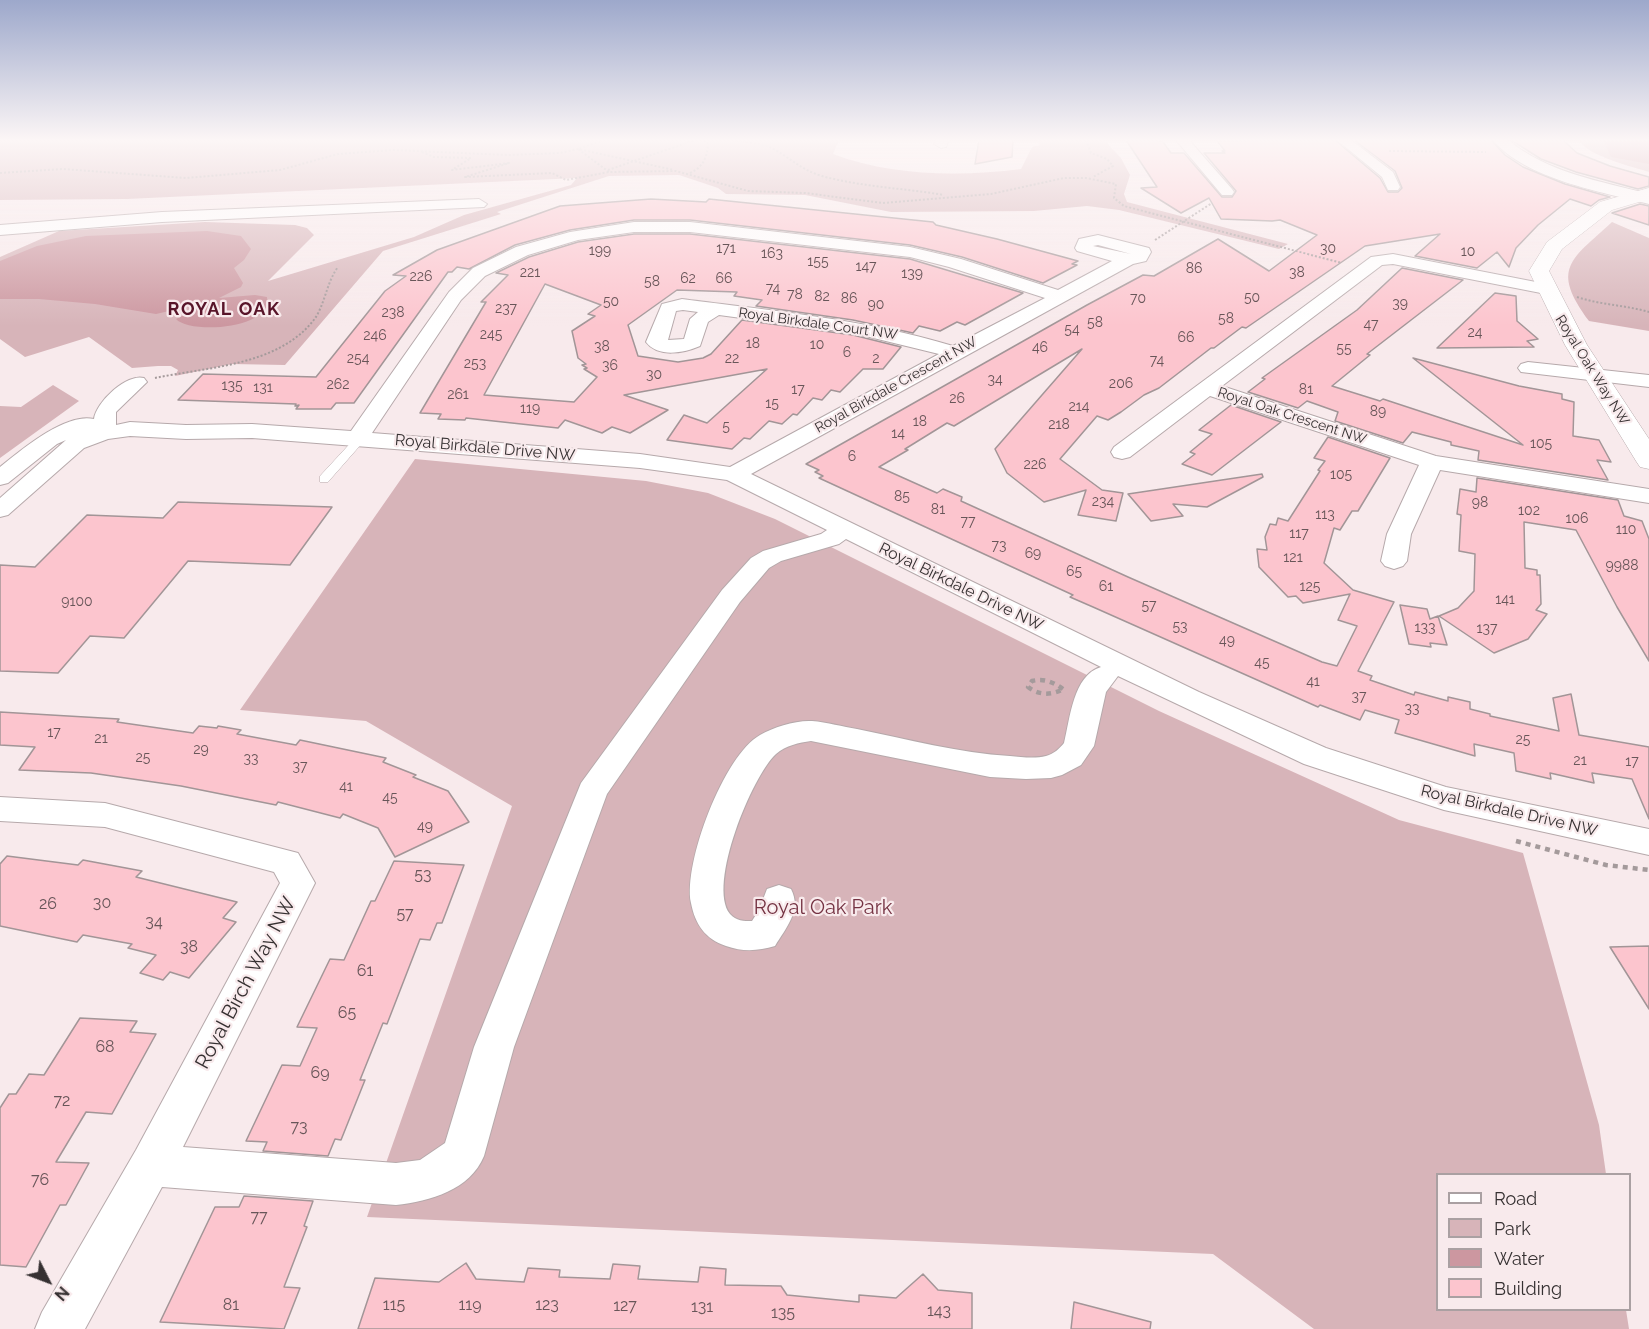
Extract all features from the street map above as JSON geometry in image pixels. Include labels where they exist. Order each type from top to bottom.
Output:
[{"type":"street","name":"Royal Oak Way NW","points":[[1621,202],[1605,206],[1554,246],[1539,271],[1557,315],[1649,461]]},
{"type":"street","points":[[0,230],[162,217],[479,204]]},
{"type":"street","points":[[393,208],[400,224]]},
{"type":"street","points":[[359,438],[455,296],[479,272],[522,251],[576,235],[634,227],[690,227],[910,252],[955,263],[1061,297]]},
{"type":"street","name":"Royal Birkdale Crescent NW","points":[[733,474],[1061,297],[1132,255]]},
{"type":"street","name":"Royal Oak Crescent NW","points":[[1207,388],[1377,261],[1393,259],[1546,289]]},
{"type":"street","name":"Royal Birkdale Court NW","points":[[716,309],[876,331],[917,340],[954,353]]},
{"type":"street","points":[[1528,368],[1649,381]]},
{"type":"street","points":[[104,426],[106,410],[137,382]]},
{"type":"street","name":"Royal Oak Crescent NW","points":[[1207,388],[1432,462],[1649,496]]},
{"type":"street","points":[[1122,452],[1207,388]]},
{"type":"street","points":[[0,478],[49,439],[104,426]]},
{"type":"street","points":[[0,510],[76,443],[104,426]]},
{"type":"street","name":"Royal Birkdale Drive NW","points":[[104,426],[186,432],[252,431],[359,438],[640,461],[733,474],[1189,699],[1315,756],[1444,798],[1649,842]]},
{"type":"street","points":[[1394,561],[1399,534],[1432,462]]},
{"type":"street","points":[[151,1164],[396,1184],[423,1181],[443,1171],[463,1156],[494,1047],[592,791],[731,596],[760,563],[787,550],[830,539],[844,529]]},
{"type":"street","points":[[779,899],[776,914],[762,934],[743,937],[725,930],[713,918],[708,900],[708,872],[726,811],[745,770],[767,745],[790,734],[811,730],[990,765],[1026,768],[1051,767],[1070,757],[1078,746],[1086,685]]},
{"type":"street","name":"Royal Birch Way NW","points":[[0,809],[105,814],[286,862],[298,883],[151,1164],[59,1329]]},
{"type":"lane","points":[[324,479],[359,438]]},
{"type":"path","points":[[865,202],[883,202]]},
{"type":"path","points":[[1119,202],[1124,206],[1366,269]]},
{"type":"path","points":[[1132,255],[1212,202]]},
{"type":"path","points":[[137,382],[262,354],[285,344],[314,320],[338,267]]},
{"type":"path","points":[[1546,289],[1595,303],[1624,305],[1649,312]]},
{"type":"path","points":[[1042,679],[1086,685],[1051,694],[1036,692],[1028,687],[1032,681],[1042,679]]},
{"type":"green space","points":[[510,202],[528,202],[497,212],[501,214],[383,251],[285,365],[232,364],[175,376],[178,370],[171,366],[132,368],[89,337],[25,357],[0,339],[0,257],[59,231],[205,222],[295,225],[307,228],[314,235],[268,281],[414,237],[464,215]]},
{"type":"green space","points":[[841,202],[1127,202],[1288,244],[1279,249],[1119,210],[1087,206],[1034,211],[891,212]]},
{"type":"green space","points":[[1612,222],[1649,238],[1649,331],[1589,321],[1570,289],[1568,276],[1570,266],[1576,256]]},
{"type":"green space","points":[[53,385],[79,401],[0,458],[0,406],[21,407]]},
{"type":"green space","name":"Royal Oak Park","points":[[415,459],[646,481],[708,493],[775,519],[1159,711],[1399,820],[1523,853],[1599,1125],[1606,1173],[1436,1173],[1436,1311],[1626,1311],[1629,1329],[1314,1329],[1213,1254],[367,1217],[512,806],[366,721],[240,710]]},
{"type":"water","points":[[207,231],[241,236],[251,249],[244,260],[234,268],[243,283],[241,287],[219,298],[255,295],[267,297],[265,308],[257,316],[229,326],[197,327],[184,324],[176,319],[208,302],[156,314],[95,304],[39,299],[0,299],[0,261],[37,246],[86,236]]},
{"type":"building","points":[[612,202],[738,202],[933,222],[936,225],[1078,261],[1072,264],[1077,265],[1043,283],[962,257],[910,245],[690,220],[634,220],[570,230],[515,245],[469,269],[457,267],[452,272],[448,272],[354,403],[336,403],[331,409],[296,409],[299,405],[178,400],[203,374],[316,377],[385,291],[406,276],[393,275],[437,250],[560,206]]},
{"type":"building","points":[[1163,202],[1201,202],[1181,213]]},
{"type":"building","points":[[1211,202],[1566,202],[1538,225],[1516,248],[1509,267],[1497,252],[1477,268],[1415,256],[1440,234],[1365,246],[1246,328],[1242,327],[1211,348],[1159,388],[1144,395],[1108,420],[1097,416],[1060,459],[1102,490],[1123,493],[1116,521],[1078,515],[1086,490],[1044,502],[1007,473],[995,449],[1082,349],[954,426],[947,423],[879,467],[937,493],[943,489],[962,497],[961,501],[1128,577],[1322,662],[1337,666],[1357,626],[1338,620],[1350,594],[1303,603],[1296,596],[1288,597],[1259,567],[1257,549],[1267,550],[1265,537],[1270,524],[1276,525],[1278,518],[1288,521],[1320,471],[1318,470],[1325,461],[1314,458],[1328,437],[1390,458],[1358,511],[1352,511],[1340,530],[1334,528],[1324,563],[1353,590],[1394,602],[1358,671],[1372,676],[1370,680],[1414,695],[1415,692],[1448,701],[1448,697],[1470,702],[1470,709],[1490,714],[1490,716],[1559,731],[1553,698],[1571,694],[1579,735],[1649,747],[1649,819],[1632,779],[1592,773],[1594,783],[1550,773],[1551,779],[1516,771],[1514,753],[1474,744],[1475,756],[1395,733],[1399,720],[1365,710],[1360,720],[1320,705],[1318,707],[1070,597],[1073,595],[819,478],[823,476],[815,472],[819,470],[806,464],[1087,305],[1143,275],[1154,276],[1218,239],[1269,271],[1317,235],[1280,220],[1221,219]]},
{"type":"building","points":[[1579,202],[1596,202],[1591,206]]},
{"type":"building","points":[[1640,204],[1649,206],[1649,225],[1612,213]]},
{"type":"building","points":[[634,234],[690,234],[910,259],[1023,293],[965,325],[957,322],[940,331],[919,326],[913,333],[853,320],[756,306],[762,300],[734,296],[737,292],[677,290],[628,325],[638,356],[678,362],[703,358],[711,354],[742,320],[853,335],[901,347],[883,369],[863,369],[840,392],[831,390],[822,400],[813,398],[797,415],[793,414],[782,424],[769,421],[750,439],[744,438],[732,449],[667,440],[684,415],[707,423],[767,369],[624,395],[668,410],[630,433],[612,427],[602,433],[565,420],[558,428],[466,418],[465,420],[438,419],[441,414],[420,413],[486,302],[481,302],[508,275],[496,273],[529,257],[578,242]],"holes":[[[545,284],[601,305],[588,314],[595,316],[572,331],[578,358],[586,364],[582,365],[587,368],[584,369],[597,377],[574,402],[484,395]]]},
{"type":"building","points":[[1402,268],[1463,280],[1367,354],[1370,355],[1332,386],[1380,401],[1383,399],[1523,445],[1413,358],[1519,386],[1562,394],[1562,399],[1574,402],[1573,436],[1599,440],[1611,462],[1597,460],[1608,480],[1478,460],[1479,451],[1451,445],[1451,442],[1412,432],[1403,443],[1335,421],[1338,412],[1307,401],[1298,408],[1248,392],[1265,379],[1262,378],[1357,310]]},
{"type":"building","points":[[1495,293],[1516,296],[1517,321],[1538,339],[1527,341],[1534,347],[1437,348]]},
{"type":"building","points":[[1231,405],[1281,422],[1212,475],[1182,464],[1195,454],[1190,452],[1212,434],[1199,430]]},
{"type":"building","points":[[1262,474],[1263,477],[1207,507],[1173,504],[1183,516],[1151,521],[1128,494]]},
{"type":"building","points":[[1477,478],[1618,500],[1624,516],[1642,521],[1649,539],[1649,661],[1576,530],[1524,522],[1525,568],[1537,570],[1537,575],[1540,575],[1541,604],[1536,610],[1547,614],[1528,639],[1494,653],[1439,616],[1458,608],[1474,591],[1475,554],[1459,551],[1461,515],[1457,514],[1460,489],[1476,492]]},
{"type":"building","points":[[178,502],[332,507],[290,565],[188,561],[124,638],[90,636],[58,673],[0,671],[0,565],[35,567],[87,515],[163,518]]},
{"type":"building","points":[[1400,605],[1427,609],[1430,619],[1438,616],[1447,645],[1430,643],[1431,647],[1409,644]]},
{"type":"building","points":[[0,712],[119,719],[117,722],[193,733],[199,726],[217,728],[218,726],[241,730],[237,734],[296,745],[300,740],[386,758],[383,762],[448,791],[469,822],[395,857],[378,828],[343,814],[340,818],[278,802],[276,805],[181,786],[91,773],[19,770],[35,747],[0,745]]},
{"type":"building","points":[[7,856],[78,865],[83,860],[142,871],[136,877],[237,902],[223,918],[236,922],[189,978],[170,972],[163,980],[140,973],[156,955],[128,948],[132,944],[83,935],[77,942],[0,926],[0,864]]},
{"type":"building","points":[[394,861],[464,865],[442,923],[437,923],[430,940],[420,939],[387,1024],[383,1023],[360,1080],[365,1080],[341,1140],[335,1139],[328,1156],[263,1151],[267,1142],[246,1141],[282,1065],[300,1066],[317,1028],[297,1027],[330,959],[344,960],[371,901],[375,901]]},
{"type":"building","points":[[1649,946],[1649,1009],[1610,947]]},
{"type":"building","points":[[80,1018],[137,1021],[130,1032],[156,1034],[112,1114],[86,1112],[56,1162],[89,1163],[66,1205],[60,1205],[26,1267],[0,1265],[0,1108],[9,1094],[16,1094],[29,1074],[44,1075]]},
{"type":"building","points":[[244,1196],[313,1201],[304,1226],[307,1227],[284,1287],[300,1288],[284,1329],[160,1322],[215,1207],[239,1207]]},
{"type":"building","points":[[466,1263],[476,1279],[524,1282],[528,1268],[560,1270],[559,1277],[610,1279],[613,1264],[640,1266],[638,1279],[698,1282],[700,1267],[726,1269],[725,1285],[781,1286],[787,1295],[859,1302],[859,1295],[896,1298],[923,1274],[938,1290],[972,1293],[972,1329],[358,1329],[375,1278],[439,1282]]},
{"type":"building","points":[[1074,1302],[1151,1322],[1150,1329],[1071,1329]]},
{"type":"district","name":"ROYAL OAK","points":[[224,310]]}]
